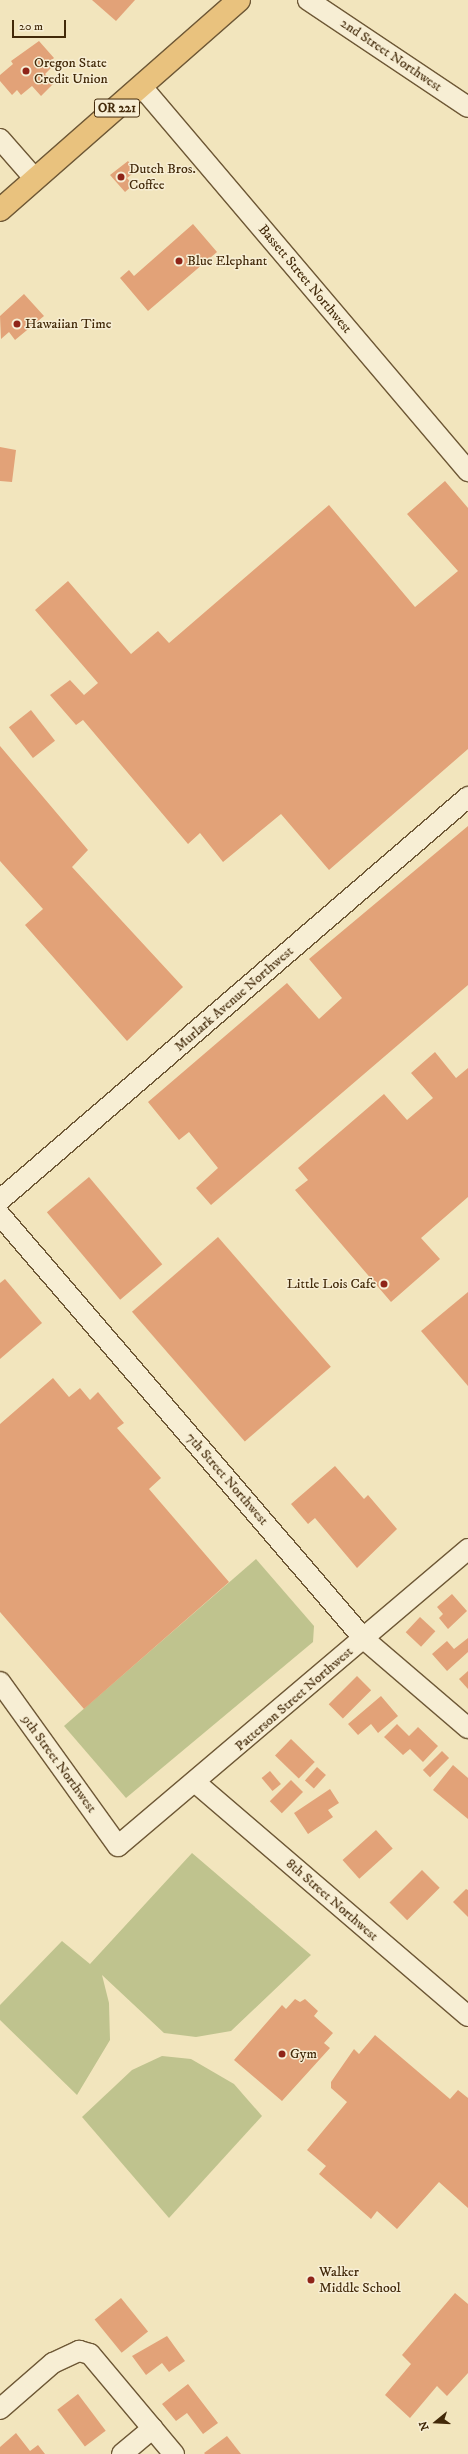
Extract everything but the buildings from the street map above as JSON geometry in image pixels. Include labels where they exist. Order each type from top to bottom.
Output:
[{"type":"main road","name":"OR 221","points":[[0,210],[239,0]]},
{"type":"street","name":"2nd Street Northwest","points":[[311,2],[468,107]]},
{"type":"street","name":"Bassett Street Northwest","points":[[142,86],[468,471]]},
{"type":"street","points":[[0,139],[35,179]]},
{"type":"street","name":"Murlark Avenue Northwest","points":[[0,1200],[468,797]]},
{"type":"street","name":"7th Street Northwest","points":[[0,1215],[364,1639],[468,1728]]},
{"type":"street","name":"Patterson Street Northwest","points":[[118,1846],[196,1783],[468,1549]]},
{"type":"street","name":"9th Street Northwest","points":[[0,1682],[118,1846]]},
{"type":"street","name":"8th Street Northwest","points":[[196,1783],[468,2016]]},
{"type":"street","points":[[0,2409],[53,2363],[79,2350],[90,2354],[174,2454]]},
{"type":"street","points":[[122,2454],[153,2428]]},
{"type":"green space","points":[[256,1559],[314,1626],[313,1642],[126,1798],[64,1726]]},
{"type":"green space","points":[[192,1853],[311,1955],[231,2031],[196,2037],[164,2033],[102,1975],[109,2003],[110,2040],[77,2095],[0,2020],[0,2005],[62,1941],[90,1964]]},
{"type":"green space","points":[[162,2056],[191,2059],[234,2084],[262,2116],[169,2218],[82,2117],[132,2070]]},
{"type":"place","name":"Oregon State Credit Union","points":[[26,71]]},
{"type":"place","name":"Dutch Bros. Coffee","points":[[121,177]]},
{"type":"place","name":"Blue Elephant","points":[[179,261]]},
{"type":"place","name":"Hawaiian Time","points":[[17,324]]},
{"type":"place","name":"Little Lois Cafe","points":[[384,1284]]},
{"type":"place","name":"Gym","points":[[282,2054]]},
{"type":"place","name":"Walker Middle School","points":[[311,2280]]}]
